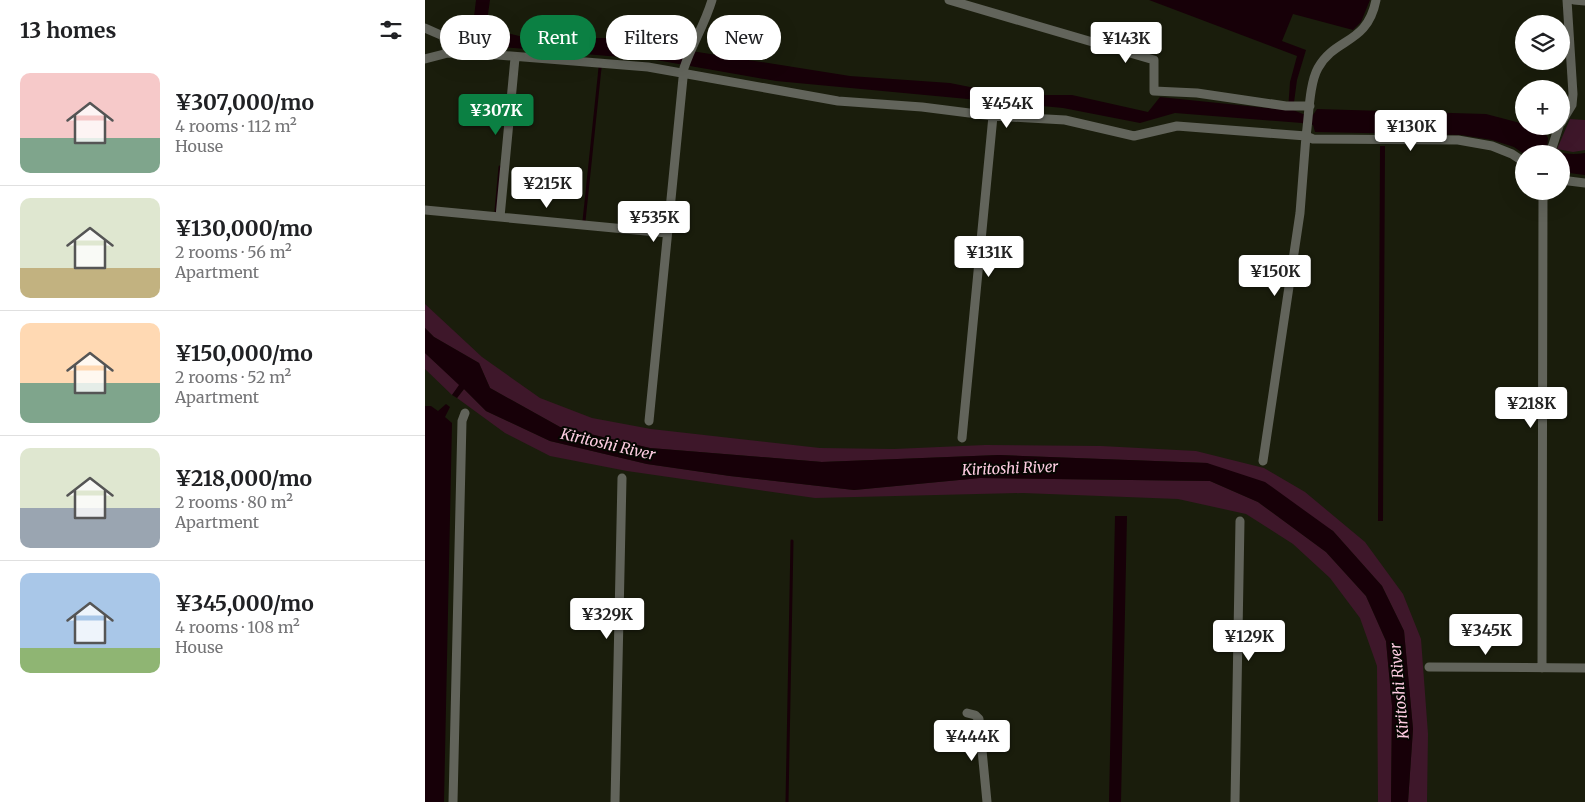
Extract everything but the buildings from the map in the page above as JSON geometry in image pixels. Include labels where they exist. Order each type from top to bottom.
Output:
[{"type":"street","points":[[649,421],[683,71],[691,47],[705,25],[712,0]]},
{"type":"street","points":[[949,0],[1154,60],[1154,91],[1197,93],[1296,106],[1310,110]]},
{"type":"street","points":[[1263,461],[1300,213],[1307,131],[1317,70],[1324,59],[1359,34],[1369,23],[1376,0]]},
{"type":"street","points":[[1567,0],[1573,94],[1570,108]]},
{"type":"street","points":[[1574,0],[1585,1]]},
{"type":"street","points":[[425,28],[440,35]]},
{"type":"street","points":[[425,59],[440,55]]},
{"type":"street","points":[[510,58],[683,71],[837,101],[922,107],[993,116],[1065,120],[1134,136],[1177,126],[1307,131]]},
{"type":"street","points":[[500,217],[515,58]]},
{"type":"street","points":[[962,438],[993,116]]},
{"type":"street","points":[[1307,131],[1313,139],[1458,140],[1491,146],[1515,156]]},
{"type":"street","points":[[1570,181],[1585,182]]},
{"type":"street","points":[[1542,668],[1543,200]]},
{"type":"street","points":[[425,210],[667,233]]},
{"type":"street","points":[[453,802],[461,421],[465,413]]},
{"type":"street","points":[[615,802],[623,478]]},
{"type":"street","points":[[1235,802],[1241,520]]},
{"type":"street","points":[[1429,667],[1585,668]]},
{"type":"street","points":[[967,713],[975,715],[979,719],[987,802]]},
{"type":"shaded area","points":[[1570,119],[1585,120],[1585,150],[1570,151],[1570,145],[1559,145],[1563,135],[1570,135]]},
{"type":"shaded area","points":[[425,304],[482,357],[540,398],[592,418],[651,429],[820,448],[894,449],[985,445],[1101,446],[1196,451],[1264,468],[1305,492],[1365,542],[1403,594],[1421,639],[1428,734],[1427,802],[1408,802],[1413,729],[1404,631],[1382,586],[1333,531],[1207,463],[999,455],[822,462],[650,448],[560,427],[490,388],[479,363],[434,337],[425,328]]},
{"type":"shaded area","points":[[425,353],[460,385],[452,395],[425,369]]},
{"type":"shaded area","points":[[464,389],[486,411],[550,441],[647,464],[730,476],[854,490],[980,478],[1210,481],[1258,502],[1326,552],[1366,596],[1386,641],[1392,706],[1391,802],[1378,802],[1377,666],[1360,618],[1330,578],[1293,544],[1246,514],[1178,499],[1023,493],[815,498],[627,471],[550,456],[505,433],[457,398]]},
{"type":"water","points":[[476,0],[490,0],[488,15],[474,15]]},
{"type":"water","points":[[1149,0],[1370,0],[1361,22],[1353,30],[1293,14],[1282,41],[1306,50],[1297,80],[1293,110],[1313,115],[1317,109],[1486,114],[1515,122],[1515,135],[1546,135],[1548,138],[1547,145],[1515,145],[1515,148],[1492,140],[1461,135],[1315,132],[1313,125],[1302,123],[1175,113],[1140,123],[1063,108],[776,81],[656,60],[697,60],[697,52],[707,53],[707,60],[749,60],[850,76],[950,83],[1010,95],[1072,95],[1148,112],[1160,97],[1288,110],[1290,82],[1297,56]]},
{"type":"water","points":[[510,34],[520,36],[520,49],[510,48]]},
{"type":"water","points":[[596,38],[606,38],[606,56],[596,55]]},
{"type":"water","points":[[1380,146],[1385,146],[1383,521],[1378,521]]},
{"type":"water","points":[[1570,153],[1585,153],[1585,175],[1570,173]]},
{"type":"water","name":"Kiritoshi River","points":[[425,328],[434,337],[479,363],[490,388],[560,427],[650,448],[822,462],[999,455],[1207,463],[1265,482],[1333,531],[1382,586],[1404,631],[1413,729],[1408,802],[1391,802],[1392,706],[1386,641],[1366,596],[1326,552],[1258,502],[1210,481],[980,478],[854,490],[730,476],[647,464],[550,441],[486,411],[464,389],[457,398],[452,395],[459,385],[425,353]]},
{"type":"water","points":[[446,404],[450,407],[445,417],[452,423],[444,802],[425,802],[425,406],[431,406],[438,411]]},
{"type":"water","points":[[1115,516],[1127,516],[1121,802],[1109,802]]},
{"type":"waterway","points":[[584,221],[600,68]]},
{"type":"waterway","points":[[496,211],[500,167]]},
{"type":"waterway","points":[[787,802],[792,541]]}]
